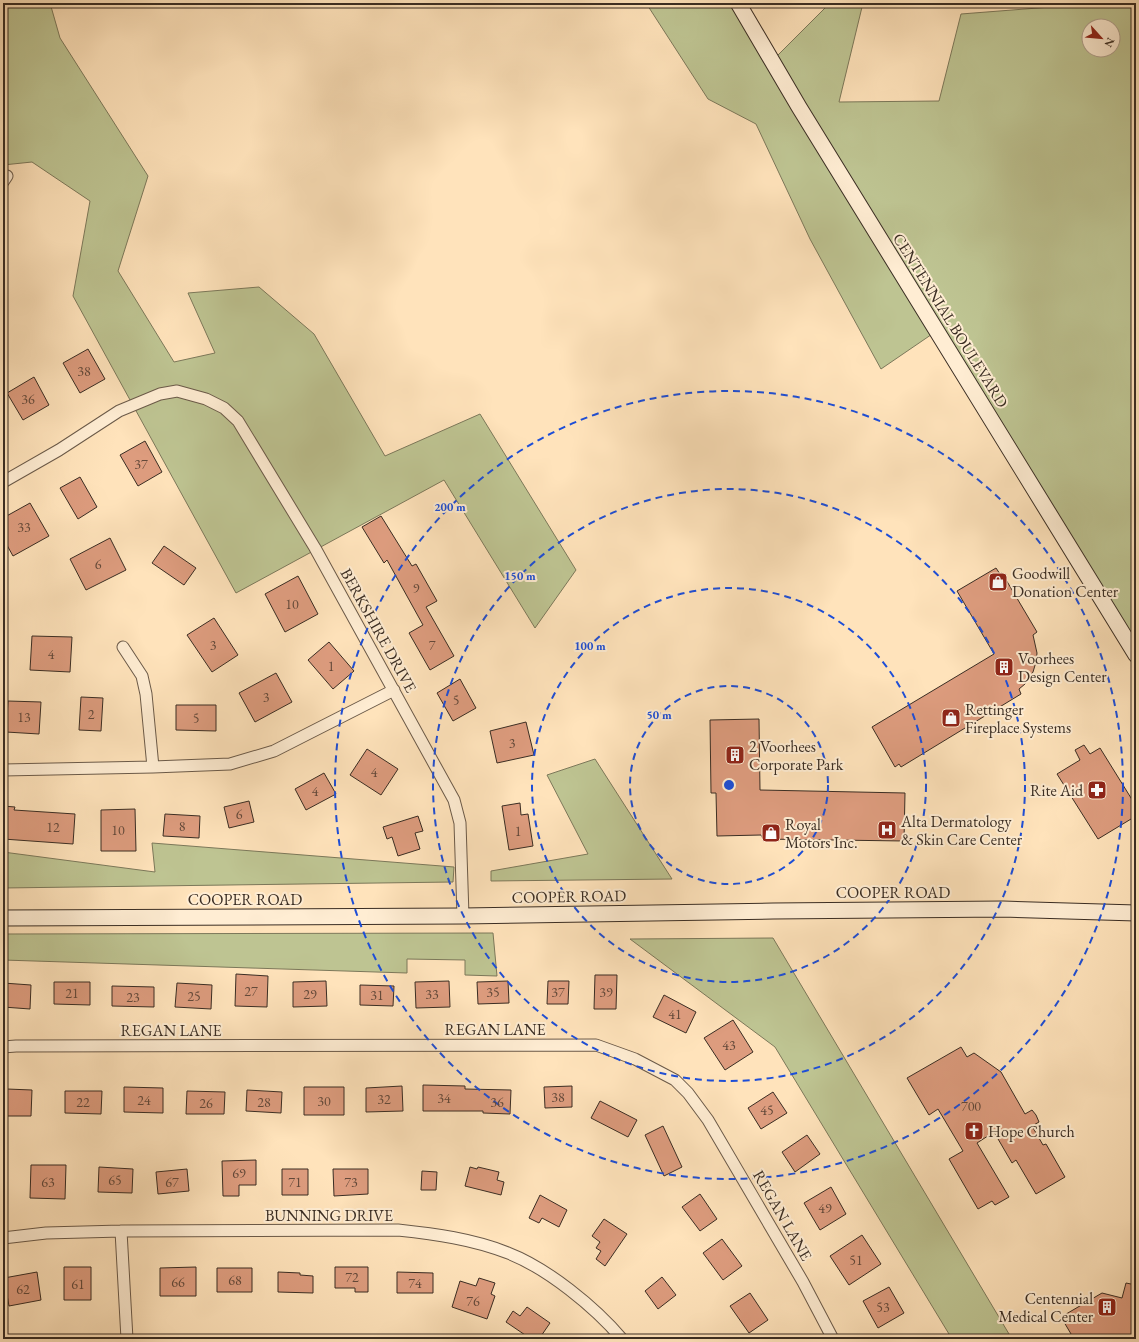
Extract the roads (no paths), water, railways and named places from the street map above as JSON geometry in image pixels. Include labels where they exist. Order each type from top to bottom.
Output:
[{"type":"street","name":"CENTENNIAL BOULEVARD","points":[[738,3],[799,107],[1136,655]]},
{"type":"street","name":"BERKSHIRE DRIVE","points":[[3,482],[59,450],[119,411],[160,394],[177,391],[206,399],[224,408],[238,421],[315,548],[454,800],[460,823],[463,916]]},
{"type":"street","points":[[123,647],[142,676],[146,694],[153,767]]},
{"type":"street","points":[[3,770],[230,764],[274,751],[394,690]]},
{"type":"street","name":"COOPER ROAD","points":[[3,918],[463,916],[1003,909],[1136,913]]},
{"type":"street","name":"REGAN LANE","points":[[3,1047],[596,1045],[635,1058],[674,1080],[688,1093],[708,1120],[791,1262],[833,1339]]},
{"type":"street","name":"BUNNING DRIVE","points":[[3,1238],[46,1233],[398,1230],[442,1235],[488,1246],[509,1253],[531,1264],[580,1297],[622,1339]]},
{"type":"street","points":[[121,1232],[127,1339]]},
{"type":"place","name":"Goodwill Donation Center","points":[[998,582]]},
{"type":"place","name":"Voorhees Design Center","points":[[1004,667]]},
{"type":"place","name":"Rettinger Fireplace Systems","points":[[951,718]]},
{"type":"place","name":"2 Voorhees Corporate Park","points":[[735,755]]},
{"type":"place","name":"Rite Aid","points":[[1097,790]]},
{"type":"place","name":"Alta Dermatology & Skin Care Center","points":[[887,830]]},
{"type":"place","name":"Royal Motors Inc.","points":[[771,833]]},
{"type":"place","name":"Hope Church","points":[[974,1131]]},
{"type":"place","name":"Centennial Medical Center","points":[[1107,1307]]}]
